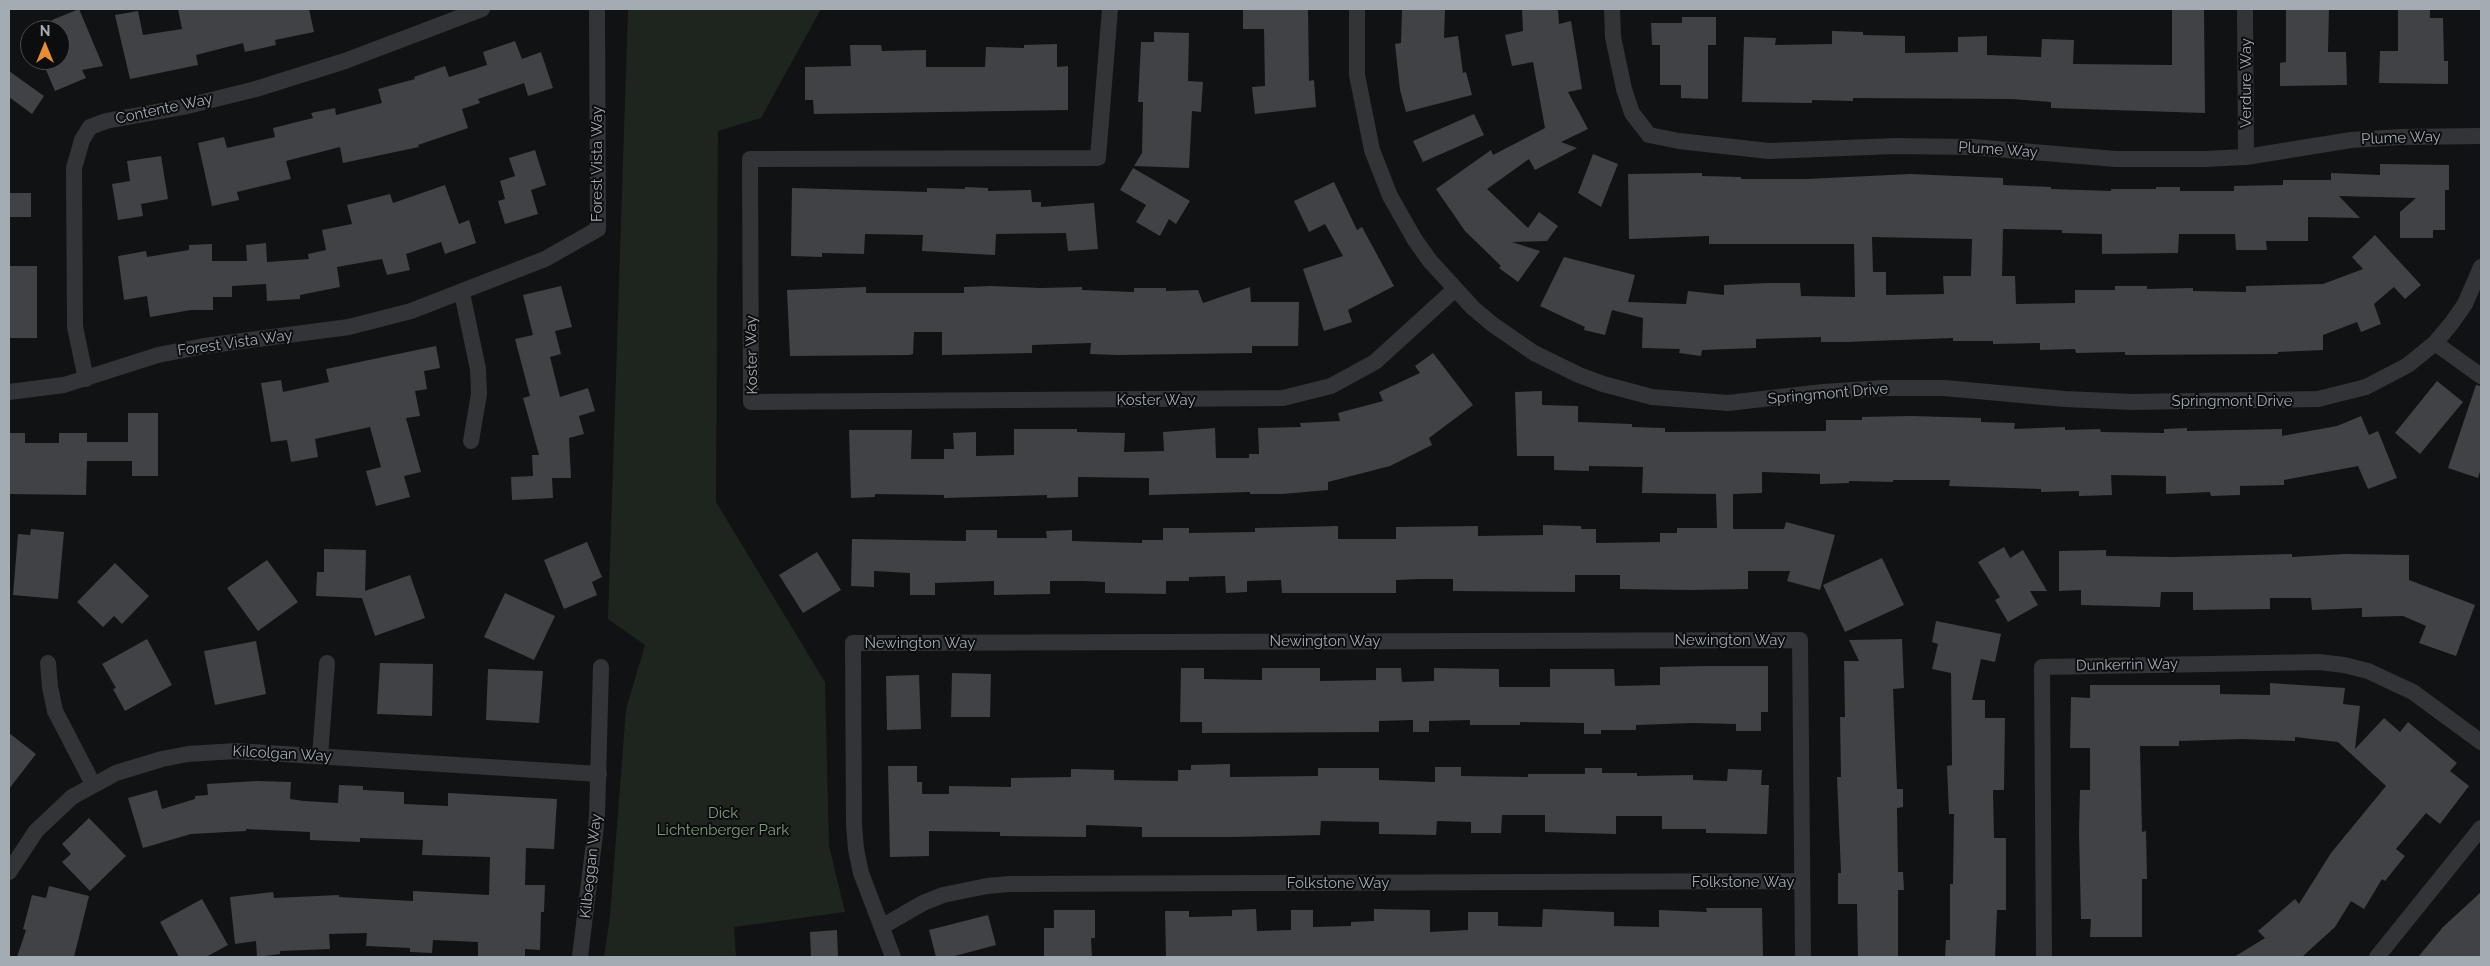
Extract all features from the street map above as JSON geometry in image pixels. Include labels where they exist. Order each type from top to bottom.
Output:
[{"type":"street","name":"Contente Way","points":[[86,379],[76,327],[74,168],[82,140],[90,127],[106,121],[183,107],[256,89],[345,62],[482,9]]},
{"type":"street","name":"Forest Vista Way","points":[[9,392],[40,390],[86,379],[158,355],[204,346],[349,327],[411,311],[462,293],[545,259],[598,229],[597,9]]},
{"type":"street","name":"Koster Way","points":[[1110,9],[1098,158],[750,160],[751,402],[1283,398],[1331,386],[1368,367],[1394,347],[1454,290]]},
{"type":"street","name":"Springmont Drive","points":[[1357,9],[1357,75],[1360,100],[1372,150],[1390,196],[1415,240],[1454,290],[1492,324],[1534,353],[1579,376],[1652,397],[1703,403],[1753,401],[1823,392],[1884,388],[1944,388],[2065,399],[2132,402],[2318,399],[2342,395],[2388,377],[2434,343],[2465,304],[2481,267]]},
{"type":"street","name":"Plume Way","points":[[1612,9],[1613,37],[1624,89],[1632,113],[1649,135],[1739,149],[1769,151],[1905,146],[1973,148],[2116,160],[2246,157],[2350,140],[2401,136],[2481,136]]},
{"type":"street","name":"Verdure Way","points":[[2245,9],[2246,157]]},
{"type":"street","points":[[462,293],[478,369],[479,394],[471,441]]},
{"type":"street","points":[[2434,343],[2481,376]]},
{"type":"street","name":"Newington Way","points":[[893,957],[862,873],[854,825],[853,643],[1800,640],[1803,957]]},
{"type":"street","name":"Dunkerrin Way","points":[[2044,957],[2042,666],[2319,662],[2344,665],[2376,674],[2413,692],[2481,742]]},
{"type":"street","points":[[48,663],[50,687],[56,711],[93,784]]},
{"type":"street","points":[[320,756],[327,663]]},
{"type":"street","name":"Kilbeggan Way","points":[[580,957],[597,817],[600,774],[601,666]]},
{"type":"street","name":"Kilcolgan Way","points":[[9,872],[36,831],[53,813],[93,784],[116,773],[162,759],[188,754],[236,751],[600,774]]},
{"type":"street","points":[[2377,957],[2481,828]]},
{"type":"street","name":"Folkstone Way","points":[[882,926],[923,903],[943,895],[980,887],[1009,884],[1802,882]]},
{"type":"green space","name":"Dick Lichtenberger Park","points":[[628,9],[821,9],[761,118],[718,131],[716,502],[825,682],[829,846],[845,912],[734,927],[736,957],[604,957],[610,916],[626,709],[645,645],[608,619]]},
{"type":"building","points":[[79,9],[103,66],[82,70],[86,78],[55,91],[46,70],[70,70],[70,20],[52,20]]},
{"type":"building","points":[[178,9],[309,9],[314,32],[275,40],[276,45],[245,52],[243,43],[196,55],[198,65],[130,79],[115,15],[138,11],[143,35],[182,29]]},
{"type":"building","points":[[1243,9],[1308,9],[1309,81],[1314,80],[1316,107],[1255,114],[1252,87],[1265,86],[1264,29],[1243,29]]},
{"type":"building","points":[[1402,9],[1445,9],[1444,38],[1458,36],[1463,73],[1466,72],[1472,95],[1406,112],[1400,90],[1395,44],[1401,43]]},
{"type":"building","points":[[1522,9],[1558,9],[1559,24],[1571,21],[1582,89],[1568,92],[1588,129],[1561,142],[1577,148],[1535,170],[1529,159],[1487,189],[1528,228],[1539,212],[1558,226],[1547,241],[1512,242],[1540,251],[1518,282],[1499,268],[1501,266],[1465,231],[1436,189],[1491,150],[1493,155],[1545,128],[1533,62],[1512,66],[1505,35],[1523,31]]},
{"type":"building","points":[[2172,9],[2204,9],[2205,113],[2051,108],[2051,102],[2012,99],[1853,98],[1853,101],[1812,100],[1812,103],[1742,102],[1744,37],[1776,38],[1775,45],[1832,44],[1832,31],[1863,32],[1863,35],[1905,36],[1905,53],[1958,52],[1958,37],[1987,36],[1987,55],[2041,57],[2042,39],[2074,40],[2073,64],[2172,65]]},
{"type":"building","points":[[2286,9],[2329,9],[2328,52],[2346,52],[2347,85],[2280,86],[2280,63],[2286,62]]},
{"type":"building","points":[[2398,9],[2430,9],[2430,18],[2443,18],[2444,61],[2448,61],[2448,84],[2379,83],[2380,51],[2398,51]]},
{"type":"building","points":[[1682,17],[1716,17],[1716,45],[1708,45],[1708,99],[1681,98],[1681,85],[1660,85],[1660,45],[1652,45],[1651,23],[1682,23]]},
{"type":"building","points":[[1154,32],[1189,33],[1188,81],[1203,82],[1201,112],[1192,111],[1189,168],[1134,166],[1142,153],[1143,102],[1138,102],[1141,42],[1154,42]]},
{"type":"building","points":[[515,41],[522,59],[541,52],[553,88],[528,96],[524,83],[478,99],[480,103],[462,109],[468,128],[418,145],[419,147],[343,163],[340,147],[286,161],[291,179],[237,192],[239,200],[212,206],[198,143],[224,137],[227,148],[275,137],[273,128],[313,118],[311,113],[335,108],[336,115],[382,103],[378,89],[415,79],[414,77],[445,66],[449,77],[487,65],[483,52]]},
{"type":"building","points":[[1057,44],[1057,67],[1068,66],[1068,110],[814,114],[813,100],[805,100],[805,67],[851,66],[850,45],[881,45],[882,51],[926,50],[926,67],[985,67],[986,47],[1024,48],[1024,45]]},
{"type":"building","points":[[9,71],[44,96],[32,114],[9,97]]},
{"type":"building","points":[[1474,114],[1484,135],[1423,162],[1413,141]]},
{"type":"building","points":[[535,150],[546,185],[531,190],[538,214],[505,224],[498,201],[505,199],[500,181],[515,176],[509,158]]},
{"type":"building","points":[[1593,154],[1618,164],[1601,207],[1578,193]]},
{"type":"building","points":[[161,156],[168,199],[141,204],[143,216],[118,220],[112,184],[130,181],[127,161]]},
{"type":"building","points":[[2380,164],[2449,165],[2449,190],[2445,190],[2445,230],[2433,230],[2433,238],[2400,238],[2400,212],[2416,198],[2339,196],[2360,218],[2308,217],[2308,241],[2266,241],[2267,250],[2236,250],[2235,234],[2179,234],[2178,253],[2102,254],[2102,234],[2062,233],[2062,230],[2003,229],[2002,276],[2015,276],[2016,304],[2075,303],[2075,290],[2115,290],[2115,286],[2147,286],[2147,289],[2193,288],[2193,291],[2246,292],[2246,286],[2323,284],[2363,269],[2352,257],[2375,235],[2421,285],[2405,299],[2394,287],[2374,304],[2381,324],[2361,332],[2357,322],[2323,335],[2323,350],[2278,352],[2278,354],[2125,355],[2125,352],[2076,353],[2075,349],[2040,350],[2040,343],[1993,344],[1993,341],[1953,341],[1953,338],[1821,342],[1821,337],[1756,339],[1756,348],[1702,350],[1701,356],[1679,353],[1680,349],[1642,348],[1643,318],[1612,310],[1605,335],[1584,330],[1585,327],[1540,306],[1564,257],[1635,275],[1628,302],[1686,304],[1688,291],[1724,295],[1724,285],[1768,283],[1800,283],[1801,296],[1855,297],[1854,244],[1709,244],[1709,236],[1629,239],[1628,174],[1702,173],[1702,176],[1741,177],[1741,179],[1807,179],[1910,174],[2003,178],[2003,185],[2111,191],[2111,189],[2180,187],[2180,191],[2234,191],[2234,186],[2283,185],[2283,180],[2331,180],[2331,173],[2380,175]],"holes":[[[1872,237],[1972,239],[1971,276],[1943,276],[1944,294],[1886,295],[1886,272],[1873,272]]]},
{"type":"building","points":[[1133,168],[1190,201],[1176,224],[1169,219],[1160,236],[1136,222],[1146,205],[1120,190]]},
{"type":"building","points":[[1334,182],[1357,230],[1362,227],[1394,286],[1348,310],[1352,322],[1324,331],[1303,269],[1343,256],[1325,224],[1309,232],[1294,201]]},
{"type":"building","points":[[445,185],[459,224],[469,220],[476,243],[445,254],[441,242],[406,254],[410,270],[387,275],[382,259],[337,267],[340,287],[300,295],[300,299],[267,301],[266,284],[232,286],[232,297],[213,297],[213,310],[191,310],[150,317],[147,296],[124,300],[118,256],[146,251],[147,257],[189,250],[189,245],[212,244],[212,261],[247,261],[246,245],[266,243],[267,262],[309,259],[308,254],[326,250],[322,230],[352,224],[347,205],[390,194],[393,203]]},
{"type":"building","points":[[965,187],[988,188],[988,191],[1031,190],[1032,202],[1041,202],[1041,207],[1094,203],[1098,249],[1068,251],[1066,233],[996,234],[995,255],[922,251],[923,235],[865,234],[864,254],[822,253],[822,257],[791,256],[792,188],[927,192],[927,188],[965,189]]},
{"type":"building","points":[[9,193],[31,193],[31,217],[9,217]]},
{"type":"building","points":[[9,266],[37,266],[37,338],[9,338]]},
{"type":"building","points":[[561,286],[572,327],[555,331],[561,354],[550,357],[560,397],[588,388],[595,411],[579,416],[584,434],[569,438],[571,478],[552,478],[553,498],[512,500],[511,477],[533,476],[532,455],[539,455],[523,398],[530,396],[515,339],[533,335],[523,295]]},
{"type":"building","points":[[866,287],[866,293],[964,293],[964,287],[1082,287],[1082,290],[1134,292],[1134,288],[1166,288],[1166,291],[1198,290],[1203,303],[1250,287],[1251,302],[1299,302],[1298,346],[1252,346],[1252,353],[1118,355],[1090,354],[1091,343],[1032,345],[1032,353],[942,355],[942,332],[914,332],[913,354],[909,355],[790,356],[787,290]]},
{"type":"building","points":[[436,346],[440,368],[424,371],[427,389],[415,391],[420,416],[406,418],[421,472],[404,476],[410,497],[376,506],[366,471],[381,467],[370,427],[315,439],[318,457],[291,462],[287,440],[271,442],[261,383],[281,380],[283,392],[329,382],[326,369]]},
{"type":"building","points":[[1433,353],[1473,405],[1429,438],[1432,445],[1390,466],[1328,482],[1328,490],[1282,494],[1250,494],[1250,492],[1149,495],[1149,478],[1078,477],[1078,497],[1047,498],[1047,495],[944,498],[944,495],[875,494],[875,497],[851,498],[849,430],[912,430],[911,459],[944,459],[944,449],[954,449],[953,433],[976,432],[976,456],[1014,455],[1014,429],[1077,429],[1077,432],[1125,433],[1124,452],[1164,451],[1163,432],[1215,428],[1216,458],[1249,458],[1249,454],[1259,454],[1258,428],[1301,427],[1300,423],[1340,421],[1338,413],[1383,401],[1379,392],[1420,373],[1415,366]]},
{"type":"building","points":[[2437,381],[2463,402],[2420,454],[2395,433]]},
{"type":"building","points":[[2476,385],[2481,386],[2481,468],[2478,478],[2448,468]]},
{"type":"building","points":[[1542,391],[1542,405],[1578,406],[1578,422],[1632,424],[1632,427],[1665,428],[1665,432],[1826,431],[1826,420],[1862,420],[1862,417],[1911,416],[1981,418],[1981,422],[2015,423],[2014,429],[2065,427],[2065,430],[2100,429],[2101,432],[2164,433],[2164,429],[2187,428],[2187,431],[2282,429],[2282,436],[2337,426],[2361,416],[2369,435],[2378,431],[2397,478],[2368,489],[2358,466],[2284,480],[2284,485],[2240,486],[2240,495],[2211,496],[2210,492],[2166,494],[2166,476],[2111,475],[2112,495],[2079,496],[2079,491],[2041,492],[2041,489],[1949,486],[1950,480],[1849,481],[1849,483],[1820,484],[1820,474],[1762,472],[1762,493],[1733,494],[1733,529],[1784,529],[1786,522],[1835,535],[1820,590],[1787,581],[1790,571],[1748,571],[1748,589],[1620,589],[1620,575],[1575,575],[1575,592],[1453,591],[1453,579],[1420,579],[1396,580],[1396,593],[1282,593],[1281,580],[1247,581],[1247,592],[1226,593],[1225,576],[1189,577],[1189,581],[1166,581],[1166,594],[1105,593],[1105,582],[1050,581],[1050,594],[994,595],[994,581],[935,583],[935,595],[910,595],[910,573],[874,571],[874,587],[851,586],[852,539],[966,541],[966,530],[997,530],[997,538],[1047,538],[1046,531],[1072,530],[1072,541],[1142,543],[1142,540],[1163,540],[1163,528],[1189,528],[1189,533],[1255,532],[1255,528],[1338,526],[1338,539],[1396,539],[1396,527],[1478,526],[1478,536],[1543,535],[1543,525],[1581,526],[1581,529],[1596,529],[1596,543],[1660,542],[1660,533],[1677,533],[1677,528],[1717,528],[1716,494],[1642,493],[1643,467],[1589,466],[1589,471],[1554,470],[1554,456],[1517,456],[1515,392]]},
{"type":"building","points":[[128,413],[158,413],[158,476],[132,476],[132,461],[87,461],[86,495],[9,494],[9,433],[25,433],[25,443],[59,443],[59,433],[87,433],[87,442],[128,442]]},
{"type":"building","points":[[31,529],[64,532],[58,599],[13,595],[18,534],[30,535]]},
{"type":"building","points":[[587,542],[602,577],[592,582],[597,595],[564,609],[544,560]]},
{"type":"building","points":[[2004,547],[2010,558],[2023,550],[2047,591],[2030,591],[2038,605],[2008,622],[1995,600],[2000,597],[1978,562]]},
{"type":"building","points":[[324,549],[366,550],[365,591],[410,575],[425,618],[375,636],[362,598],[316,596],[317,572],[324,572]]},
{"type":"building","points":[[2106,550],[2106,556],[2175,557],[2292,554],[2292,557],[2345,554],[2409,555],[2409,580],[2475,605],[2456,656],[2419,643],[2426,626],[2403,616],[2362,617],[2362,608],[2312,610],[2311,598],[2270,598],[2270,609],[2193,610],[2193,592],[2161,592],[2160,607],[2081,605],[2081,590],[2059,591],[2059,551]]},
{"type":"building","points":[[817,552],[841,590],[803,613],[779,575]]},
{"type":"building","points":[[1882,558],[1904,605],[1845,632],[1823,585]]},
{"type":"building","points":[[267,560],[298,602],[258,631],[227,588]]},
{"type":"building","points":[[115,563],[149,596],[122,624],[114,616],[103,627],[77,602]]},
{"type":"building","points":[[505,593],[555,616],[534,660],[484,637]]},
{"type":"building","points":[[1936,621],[2001,634],[1995,662],[1981,659],[1972,700],[1985,700],[1985,718],[2005,718],[2004,790],[1993,790],[1994,838],[2006,838],[2006,910],[1997,910],[1995,957],[1945,957],[1946,940],[1950,940],[1950,884],[1953,884],[1954,814],[1949,814],[1947,766],[1952,765],[1951,673],[1932,669],[1938,644],[1932,642]]},
{"type":"building","points":[[147,639],[172,685],[125,711],[113,689],[116,688],[102,664]]},
{"type":"building","points":[[1902,639],[1904,688],[1893,689],[1897,789],[1903,789],[1903,807],[1897,808],[1898,872],[1903,872],[1904,890],[1898,890],[1898,957],[1858,957],[1857,904],[1838,904],[1838,873],[1841,873],[1837,777],[1841,777],[1840,717],[1845,717],[1844,661],[1859,661],[1849,640]]},
{"type":"building","points":[[256,641],[266,694],[215,705],[204,651]]},
{"type":"building","points":[[380,663],[433,664],[432,716],[377,714]]},
{"type":"building","points":[[1768,666],[1768,712],[1761,712],[1761,731],[1736,731],[1736,724],[1693,723],[1636,725],[1636,730],[1601,730],[1601,734],[1584,734],[1584,723],[1520,722],[1520,725],[1470,725],[1470,720],[1429,721],[1429,732],[1413,732],[1413,720],[1379,721],[1379,732],[1202,733],[1202,722],[1180,722],[1181,668],[1204,668],[1204,679],[1262,680],[1262,668],[1320,668],[1320,681],[1376,680],[1376,668],[1401,668],[1402,682],[1434,681],[1434,668],[1499,669],[1499,687],[1550,687],[1550,669],[1614,669],[1615,686],[1660,685],[1660,667]]},
{"type":"building","points":[[488,669],[543,671],[539,723],[486,720]]},
{"type":"building","points":[[952,673],[991,674],[990,717],[951,717]]},
{"type":"building","points":[[919,675],[921,729],[887,730],[886,676]]},
{"type":"building","points":[[2270,683],[2345,688],[2343,704],[2360,706],[2355,749],[2384,718],[2400,732],[2408,722],[2457,763],[2450,771],[2469,786],[2440,824],[2426,813],[2396,849],[2405,856],[2385,881],[2382,879],[2364,909],[2351,901],[2335,927],[2302,957],[2234,957],[2265,938],[2258,931],[2295,899],[2299,904],[2331,853],[2386,786],[2338,742],[2295,737],[2295,741],[2242,739],[2179,741],[2179,746],[2140,746],[2142,832],[2146,831],[2147,879],[2142,879],[2142,937],[2090,937],[2091,919],[2081,919],[2079,833],[2080,790],[2090,790],[2090,748],[2070,748],[2071,697],[2090,698],[2090,685],[2220,685],[2220,694],[2270,695]]},
{"type":"building","points":[[9,733],[36,754],[9,789]]},
{"type":"building","points":[[1230,764],[1230,777],[1318,776],[1318,768],[1379,768],[1379,780],[1435,782],[1435,767],[1461,767],[1461,776],[1528,777],[1528,774],[1585,774],[1585,768],[1602,768],[1602,773],[1637,773],[1637,776],[1693,775],[1693,780],[1727,781],[1728,769],[1762,770],[1761,785],[1769,785],[1767,834],[1706,833],[1706,829],[1662,829],[1662,816],[1616,816],[1616,834],[1545,832],[1545,815],[1502,815],[1501,833],[1471,833],[1471,822],[1437,821],[1436,835],[1379,834],[1379,822],[1321,821],[1320,835],[1231,837],[1142,837],[1142,827],[1086,825],[1086,837],[1000,836],[1000,832],[929,831],[929,856],[890,857],[888,766],[917,766],[917,782],[922,782],[922,794],[949,794],[949,786],[1011,787],[1011,778],[1071,777],[1071,769],[1114,770],[1114,780],[1178,781],[1178,770],[1191,770],[1191,765]]},
{"type":"building","points":[[257,781],[291,782],[290,799],[304,801],[338,803],[339,785],[363,786],[363,790],[404,792],[404,804],[448,806],[448,793],[557,799],[554,849],[526,848],[525,885],[545,885],[544,912],[541,912],[540,950],[525,949],[525,957],[478,957],[478,942],[433,940],[432,953],[410,952],[410,948],[366,946],[367,933],[329,934],[330,949],[280,951],[280,954],[257,957],[256,941],[235,944],[230,897],[273,892],[274,898],[339,895],[339,897],[413,901],[413,891],[489,895],[490,857],[422,855],[423,840],[360,838],[360,842],[310,840],[310,832],[246,829],[246,831],[191,834],[143,848],[128,798],[157,790],[162,809],[195,799],[195,796],[208,795],[207,784]]},
{"type":"building","points":[[89,818],[126,856],[90,891],[62,862],[71,854],[62,844]]},
{"type":"building","points":[[49,886],[89,896],[74,957],[17,957],[26,930],[23,929],[32,895],[46,898]]},
{"type":"building","points":[[2481,892],[2481,957],[2418,957],[2443,927]]},
{"type":"building","points":[[202,899],[228,945],[206,957],[179,957],[160,922]]},
{"type":"building","points":[[1706,908],[1762,908],[1763,957],[1166,957],[1165,911],[1189,911],[1189,917],[1232,916],[1232,910],[1256,909],[1257,931],[1291,930],[1291,910],[1313,910],[1313,927],[1351,926],[1351,922],[1374,921],[1374,909],[1430,910],[1430,932],[1468,930],[1468,912],[1498,912],[1498,926],[1542,927],[1543,909],[1614,912],[1614,926],[1659,927],[1659,910],[1707,912]]},
{"type":"building","points":[[1054,910],[1095,910],[1095,938],[1091,938],[1092,957],[1044,957],[1044,928],[1054,928]]},
{"type":"building","points":[[988,915],[996,945],[951,957],[936,957],[929,930]]},
{"type":"building","points":[[837,930],[838,957],[811,957],[810,932]]}]
